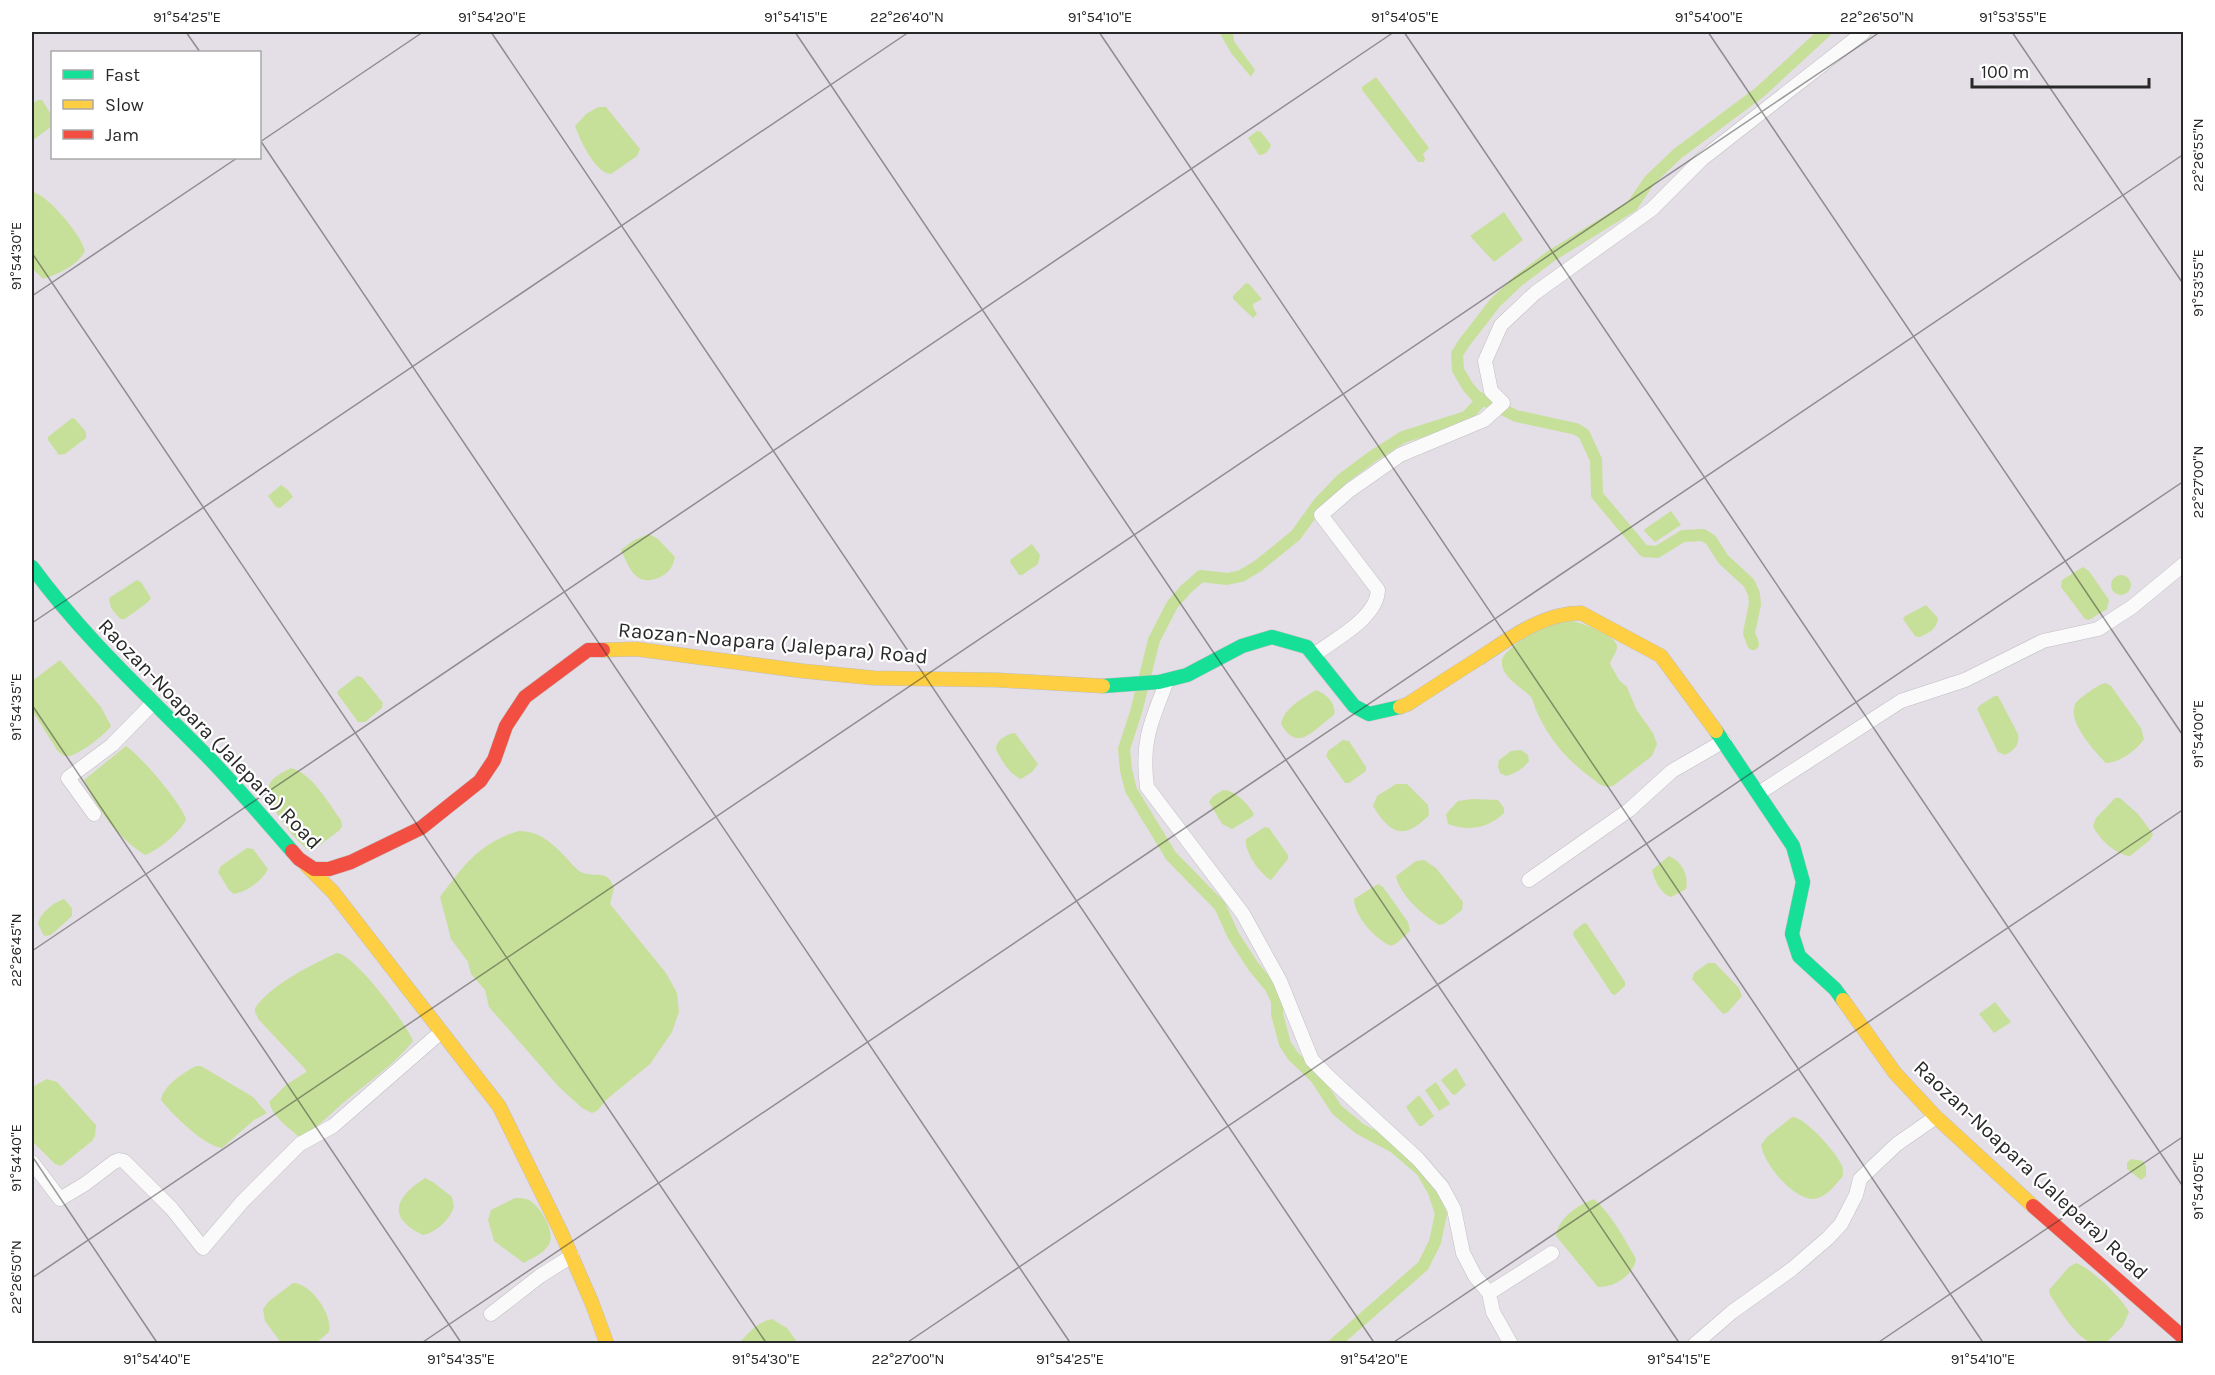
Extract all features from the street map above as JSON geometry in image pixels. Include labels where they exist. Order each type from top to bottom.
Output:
[{"type":"main road","name":"Raozan-Noapara (Jalepara) Road","points":[[32,567],[87,638],[234,784],[305,864],[321,870],[340,866],[421,828],[480,781],[494,760],[506,726],[525,697],[588,650],[636,649],[874,678],[998,680],[1079,687],[1121,686],[1163,681],[1187,675],[1242,646],[1272,637],[1307,647],[1354,706],[1369,714],[1408,704],[1518,633],[1546,619],[1581,613],[1661,656],[1724,741],[1793,846],[1803,882],[1792,934],[1799,956],[1835,989],[1895,1073],[1936,1117],[2050,1221],[2184,1338]]},
{"type":"main road","points":[[305,864],[333,892],[505,1115],[572,1256],[607,1344]]},
{"type":"street","points":[[1314,655],[1372,609],[1377,600],[1378,590],[1321,515],[1350,490],[1400,455],[1484,420],[1503,403],[1491,391],[1485,361],[1501,325],[1534,293],[1652,209],[1702,159],[1864,32]]},
{"type":"street","points":[[1759,793],[1900,701],[1965,680],[2043,641],[2098,629],[2133,607],[2184,564]]},
{"type":"street","points":[[1163,681],[1148,729],[1144,763],[1147,787],[1243,914],[1280,981],[1312,1060],[1418,1159],[1442,1187],[1454,1209],[1463,1253],[1475,1276],[1489,1293],[1492,1312],[1511,1344]]},
{"type":"street","points":[[94,814],[68,778],[112,745],[152,704]]},
{"type":"street","points":[[1529,880],[1629,810],[1672,771],[1724,741]]},
{"type":"street","points":[[32,1162],[60,1199],[114,1162],[124,1161],[172,1209],[203,1248],[242,1202],[300,1144],[333,1126],[441,1032]]},
{"type":"street","points":[[1695,1344],[1732,1312],[1792,1269],[1828,1238],[1841,1224],[1856,1196],[1860,1179],[1897,1144],[1936,1117]]},
{"type":"street","points":[[1489,1293],[1552,1252]]},
{"type":"street","points":[[491,1314],[540,1275],[572,1256]]},
{"type":"shaded area","points":[[1219,32],[1234,32],[1234,41],[1255,70],[1251,77],[1231,53]]},
{"type":"shaded area","points":[[1376,77],[1429,148],[1423,154],[1424,162],[1418,162],[1362,90],[1362,87]]},
{"type":"shaded area","points":[[42,100],[51,114],[51,127],[32,141],[32,104]]},
{"type":"shaded area","points":[[598,107],[606,107],[640,149],[637,156],[611,174],[599,168],[594,162],[584,147],[575,126],[586,114]]},
{"type":"shaded area","points":[[1257,131],[1261,132],[1271,145],[1267,152],[1261,155],[1248,138]]},
{"type":"shaded area","points":[[33,192],[47,200],[64,217],[83,244],[85,251],[72,265],[43,279],[32,268]]},
{"type":"shaded area","points":[[1504,212],[1523,240],[1494,262],[1470,236]]},
{"type":"shaded area","points":[[1246,283],[1262,299],[1253,304],[1257,314],[1253,318],[1233,299],[1233,296]]},
{"type":"shaded area","points":[[72,418],[86,432],[86,438],[65,454],[59,455],[48,437]]},
{"type":"shaded area","points":[[281,485],[293,497],[280,508],[276,507],[268,496]]},
{"type":"shaded area","points":[[1671,511],[1681,525],[1655,542],[1644,531],[1645,529]]},
{"type":"shaded area","points":[[649,534],[658,539],[675,557],[667,573],[646,580],[640,579],[631,570],[621,550],[634,540]]},
{"type":"shaded area","points":[[1032,544],[1040,555],[1038,564],[1019,575],[1010,562],[1011,559]]},
{"type":"shaded area","points":[[2083,567],[2089,571],[2109,600],[2107,609],[2089,620],[2085,619],[2061,587],[2062,580]]},
{"type":"shaded area","points":[[2121,575],[2128,578],[2131,585],[2128,592],[2121,595],[2114,592],[2111,585],[2114,578]]},
{"type":"shaded area","points":[[137,580],[141,582],[151,598],[125,619],[120,619],[111,608],[109,598]]},
{"type":"shaded area","points":[[1926,605],[1938,618],[1937,622],[1929,633],[1919,637],[1915,636],[1903,619]]},
{"type":"shaded area","points":[[1567,620],[1595,629],[1615,641],[1617,648],[1610,664],[1619,680],[1627,687],[1636,709],[1653,733],[1657,744],[1652,756],[1613,786],[1606,787],[1597,783],[1566,755],[1547,731],[1531,698],[1507,676],[1502,666],[1504,656],[1527,636],[1544,626]]},
{"type":"shaded area","points":[[60,660],[101,707],[111,726],[92,743],[70,756],[64,756],[57,750],[32,710],[32,681]]},
{"type":"shaded area","points":[[357,676],[362,677],[383,703],[382,708],[365,722],[358,722],[337,693]]},
{"type":"shaded area","points":[[2106,683],[2111,686],[2141,728],[2144,739],[2127,755],[2106,763],[2079,730],[2074,715],[2078,700]]},
{"type":"shaded area","points":[[1316,690],[1330,700],[1334,707],[1334,715],[1306,736],[1294,737],[1287,733],[1281,724],[1283,718],[1295,704]]},
{"type":"shaded area","points":[[1998,696],[2018,734],[2016,747],[2005,755],[1998,752],[1977,709]]},
{"type":"shaded area","points":[[1015,733],[1038,764],[1032,772],[1021,779],[1009,770],[996,749],[1002,738]]},
{"type":"shaded area","points":[[1343,740],[1349,741],[1366,767],[1366,771],[1349,783],[1345,783],[1326,756],[1328,751]]},
{"type":"shaded area","points":[[126,746],[160,780],[177,802],[186,819],[168,840],[145,855],[117,832],[95,801],[84,780]]},
{"type":"shaded area","points":[[1521,750],[1528,755],[1527,764],[1506,776],[1500,773],[1499,760],[1511,751]]},
{"type":"shaded area","points":[[291,768],[299,771],[313,783],[341,820],[340,830],[313,850],[303,845],[289,830],[275,811],[268,792],[273,779]]},
{"type":"shaded area","points":[[1396,784],[1407,784],[1428,805],[1429,815],[1405,831],[1398,831],[1385,823],[1373,806],[1377,796]]},
{"type":"shaded area","points":[[1223,790],[1236,795],[1254,814],[1232,829],[1222,824],[1209,802],[1213,796]]},
{"type":"shaded area","points":[[2115,798],[2120,798],[2138,814],[2153,834],[2150,840],[2130,856],[2119,853],[2108,845],[2093,826],[2096,818]]},
{"type":"shaded area","points":[[1498,800],[1504,808],[1504,813],[1492,822],[1478,827],[1463,828],[1448,824],[1446,814],[1458,801]]},
{"type":"shaded area","points":[[1265,827],[1269,828],[1288,855],[1288,859],[1271,880],[1254,862],[1246,844],[1246,839]]},
{"type":"shaded area","points":[[519,831],[529,832],[546,839],[579,871],[608,878],[614,888],[610,904],[666,973],[677,993],[679,1012],[672,1032],[650,1064],[592,1113],[582,1108],[559,1087],[489,1007],[485,990],[471,974],[468,962],[451,939],[440,897],[465,865],[483,848]]},
{"type":"shaded area","points":[[247,848],[253,849],[268,869],[254,885],[234,894],[218,872],[221,866]]},
{"type":"shaded area","points":[[1669,856],[1681,865],[1686,879],[1686,889],[1671,897],[1658,886],[1652,870]]},
{"type":"shaded area","points":[[1424,860],[1436,868],[1463,902],[1462,910],[1444,924],[1439,925],[1426,916],[1407,898],[1398,883],[1396,876],[1416,861]]},
{"type":"shaded area","points":[[1378,884],[1383,887],[1408,922],[1410,931],[1391,946],[1378,938],[1367,926],[1355,906],[1354,899]]},
{"type":"shaded area","points":[[64,899],[72,908],[72,916],[51,935],[44,936],[38,924],[41,916]]},
{"type":"shaded area","points":[[1584,923],[1587,924],[1625,982],[1625,986],[1615,995],[1612,994],[1573,935],[1574,931]]},
{"type":"shaded area","points":[[337,953],[345,956],[366,976],[391,1006],[413,1041],[380,1074],[317,1126],[299,1137],[277,1117],[269,1102],[306,1070],[259,1020],[255,1008],[262,999],[282,983]]},
{"type":"shaded area","points":[[1708,963],[1715,963],[1739,988],[1742,996],[1728,1012],[1723,1014],[1692,979],[1694,973]]},
{"type":"shaded area","points":[[1995,1002],[2011,1022],[1994,1033],[1979,1014]]},
{"type":"shaded area","points":[[196,1066],[201,1066],[253,1097],[267,1113],[254,1120],[222,1148],[198,1136],[180,1121],[161,1100],[170,1085]]},
{"type":"shaded area","points":[[1456,1068],[1466,1085],[1455,1095],[1441,1080]]},
{"type":"shaded area","points":[[47,1079],[57,1082],[96,1125],[92,1141],[61,1166],[55,1164],[32,1141],[32,1087]]},
{"type":"shaded area","points":[[1436,1082],[1450,1104],[1439,1111],[1425,1090]]},
{"type":"shaded area","points":[[1419,1095],[1434,1116],[1422,1126],[1419,1126],[1406,1107]]},
{"type":"shaded area","points":[[1792,1117],[1804,1123],[1820,1137],[1834,1153],[1842,1167],[1843,1176],[1819,1198],[1806,1198],[1797,1194],[1781,1180],[1763,1153],[1761,1145],[1767,1137]]},
{"type":"shaded area","points":[[2131,1159],[2143,1161],[2146,1167],[2146,1176],[2141,1180],[2127,1169],[2127,1163]]},
{"type":"shaded area","points":[[425,1178],[452,1197],[454,1207],[442,1225],[423,1235],[403,1222],[399,1215],[399,1207],[407,1193]]},
{"type":"shaded area","points":[[515,1198],[527,1199],[536,1206],[546,1221],[551,1237],[546,1249],[524,1263],[494,1241],[488,1220],[491,1210]]},
{"type":"shaded area","points":[[1594,1199],[1612,1219],[1636,1259],[1631,1271],[1617,1283],[1598,1287],[1556,1236],[1561,1223],[1570,1213]]},
{"type":"shaded area","points":[[2076,1263],[2106,1284],[2129,1312],[2123,1326],[2106,1343],[2091,1343],[2079,1334],[2050,1295],[2049,1290],[2069,1267]]},
{"type":"shaded area","points":[[293,1283],[307,1288],[319,1301],[328,1317],[329,1332],[316,1343],[281,1343],[265,1321],[263,1309],[269,1301]]},
{"type":"shaded area","points":[[772,1319],[787,1328],[798,1343],[739,1343],[758,1325]]},
{"type":"waterway","points":[[1753,644],[1749,633],[1755,604],[1754,594],[1749,583],[1723,559],[1711,540],[1703,535],[1683,536],[1657,552],[1644,551],[1597,495],[1596,460],[1584,434],[1576,429],[1516,416],[1476,396],[1458,370],[1457,354],[1495,303],[1518,281],[1551,256],[1632,206],[1649,181],[1677,154],[1760,92],[1825,32]]},
{"type":"waterway","points":[[1334,1344],[1423,1266],[1435,1242],[1441,1214],[1434,1192],[1422,1171],[1394,1147],[1360,1129],[1337,1110],[1316,1078],[1293,1056],[1285,1044],[1277,1014],[1277,1001],[1271,988],[1253,966],[1233,935],[1220,906],[1171,856],[1131,790],[1124,749],[1154,640],[1172,605],[1186,589],[1201,576],[1227,579],[1241,576],[1258,566],[1296,535],[1319,503],[1342,479],[1373,456],[1403,437],[1466,417],[1482,400]]},
{"type":"traffic: fast","points":[[32,567],[73,618],[220,769],[292,851]]},
{"type":"traffic: fast","points":[[1103,686],[1159,682],[1187,675],[1242,646],[1272,637],[1307,647],[1354,706],[1369,714],[1400,707]]},
{"type":"traffic: fast","points":[[1716,731],[1793,846],[1803,882],[1792,934],[1799,956],[1835,989],[1843,1000]]},
{"type":"traffic: slow","points":[[1400,707],[1526,628],[1553,617],[1581,613],[1661,656],[1716,731]]},
{"type":"traffic: slow","points":[[603,650],[636,649],[874,678],[998,680],[1103,686]]},
{"type":"traffic: slow","points":[[307,866],[333,892],[499,1106],[561,1232],[607,1344]]},
{"type":"traffic: slow","points":[[1843,1000],[1895,1073],[1936,1117],[2033,1206]]},
{"type":"traffic: jam","points":[[292,851],[314,869],[329,869],[351,862],[421,828],[480,781],[494,760],[506,726],[525,697],[588,650],[603,650]]},
{"type":"traffic: jam","points":[[2033,1206],[2184,1338]]}]
